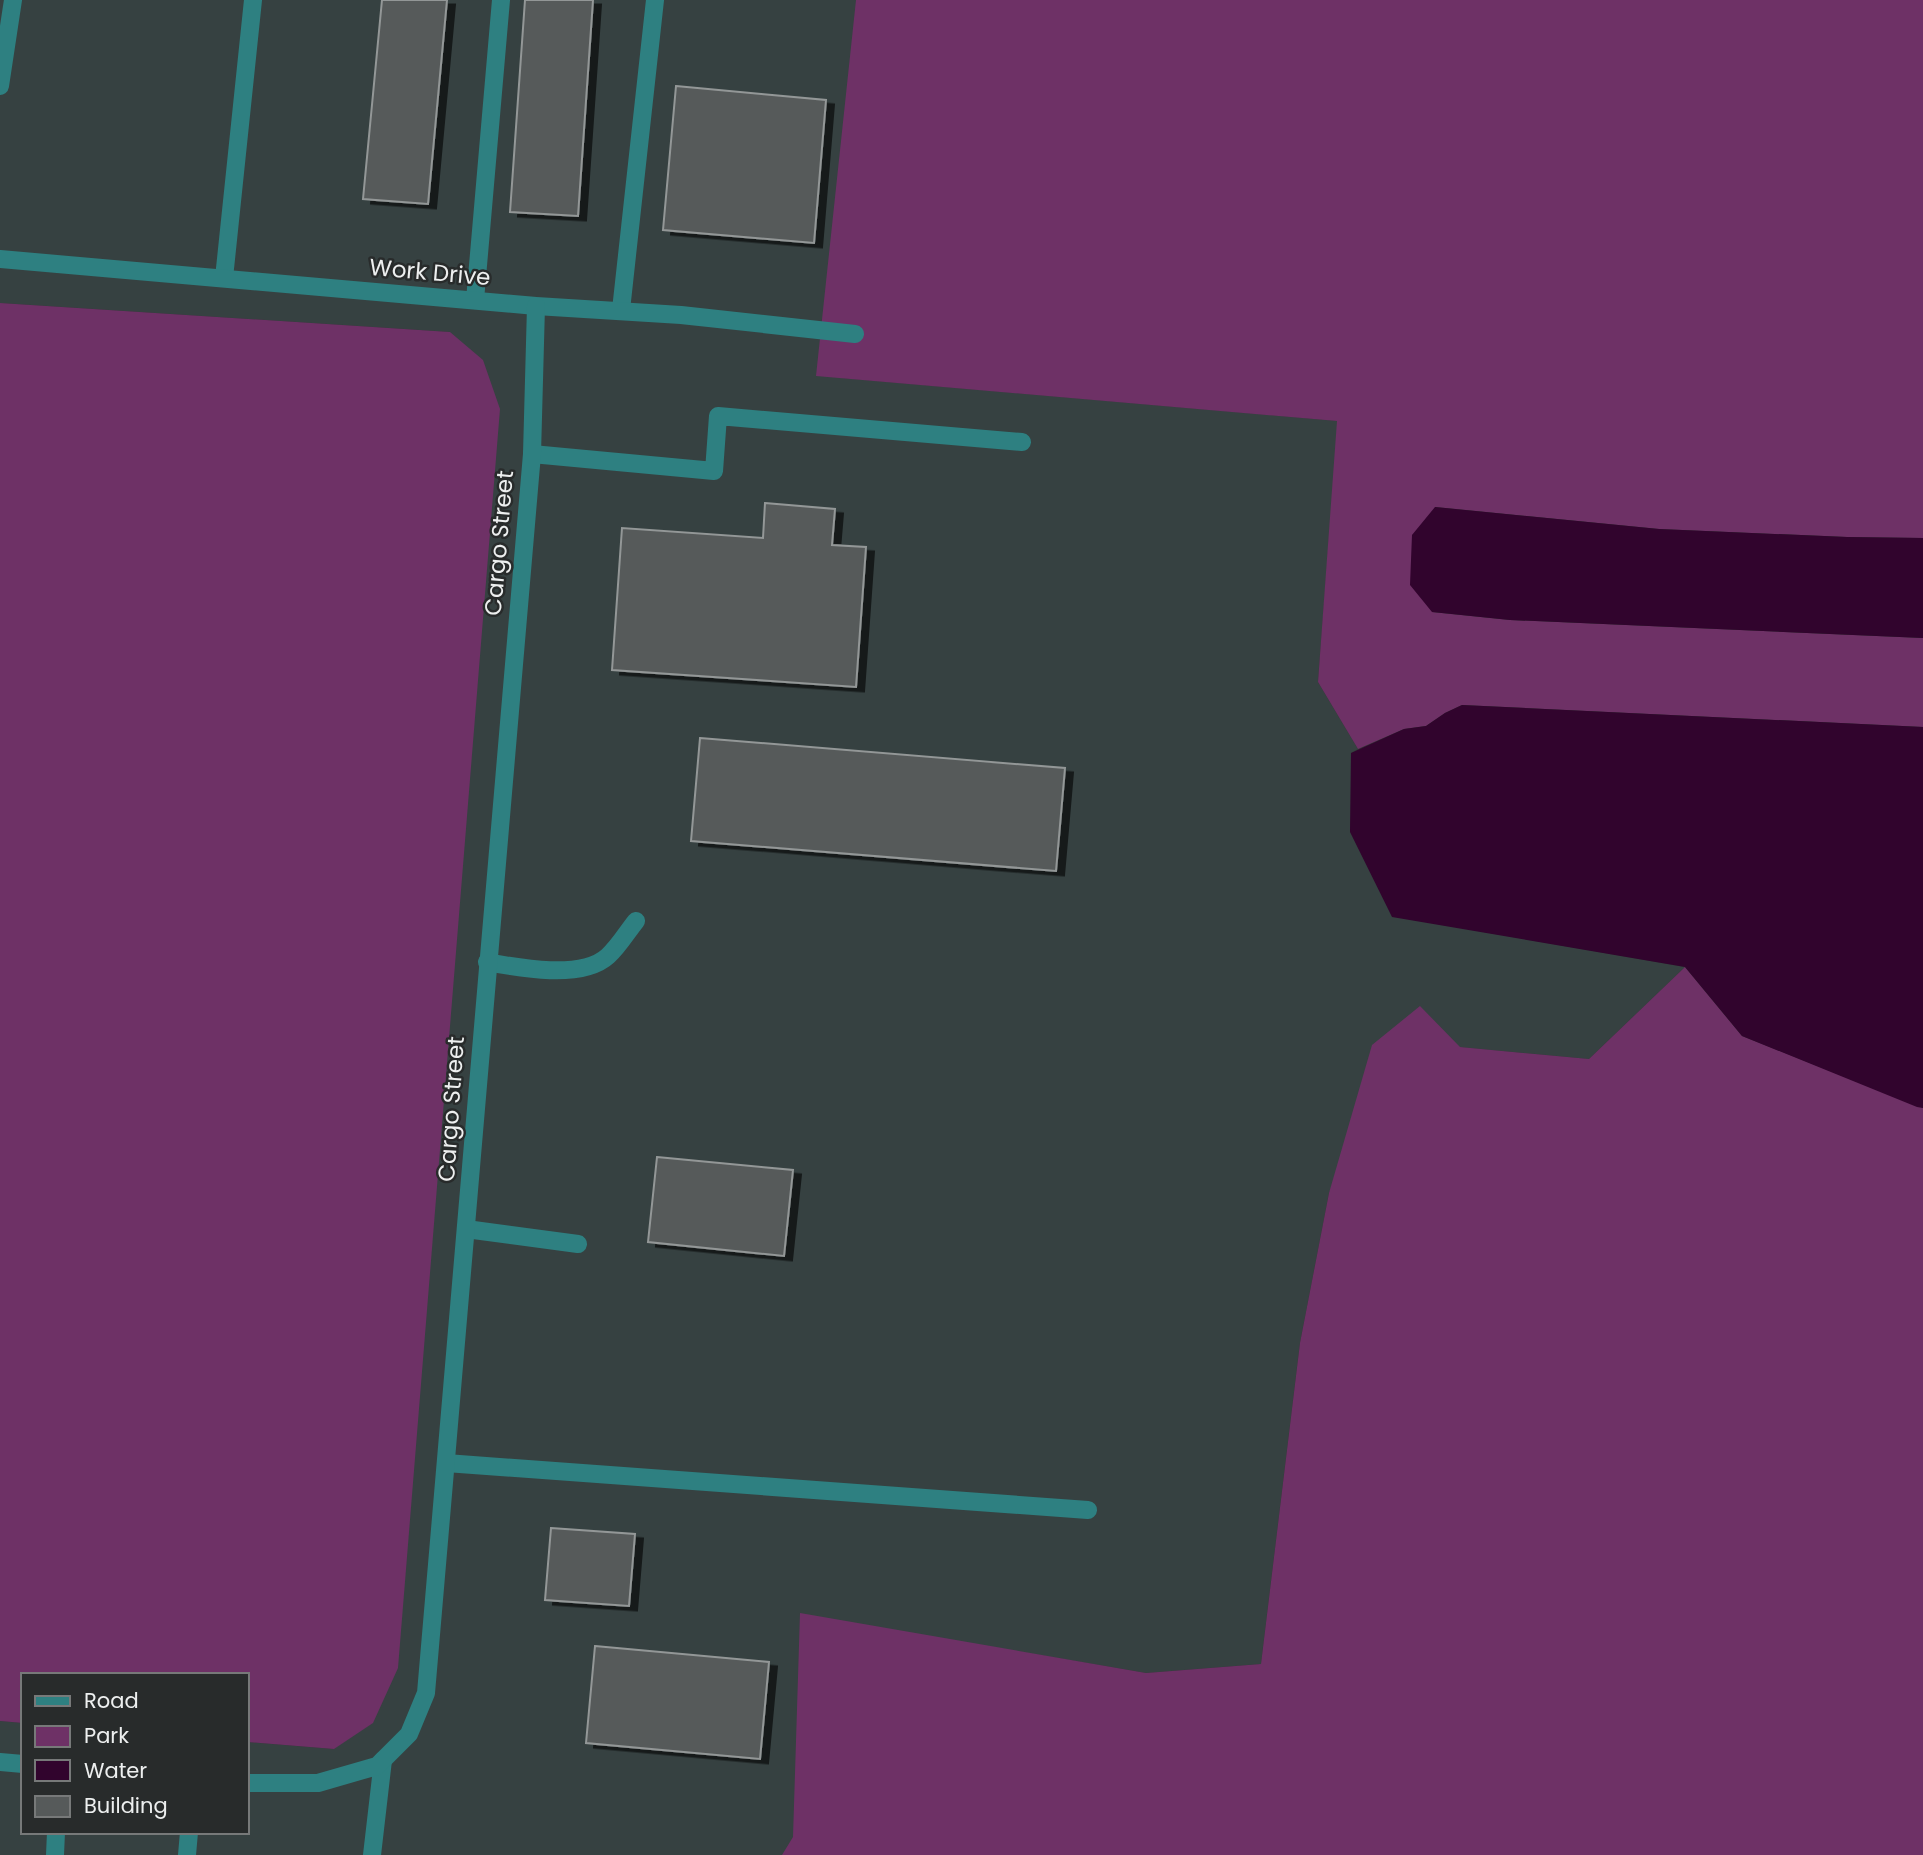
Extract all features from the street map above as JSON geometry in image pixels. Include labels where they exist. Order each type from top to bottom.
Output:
[{"type":"street","points":[[0,86],[13,0]]},
{"type":"street","points":[[225,278],[253,0]]},
{"type":"street","points":[[475,300],[501,0]]},
{"type":"street","points":[[621,310],[654,0]]},
{"type":"street","name":"Work Drive","points":[[0,259],[536,306],[621,310],[855,334]]},
{"type":"street","name":"Cargo Street","points":[[248,1783],[318,1783],[377,1766],[409,1734],[426,1693],[531,454],[536,306]]},
{"type":"street","points":[[531,454],[715,471],[718,416],[1023,442]]},
{"type":"street","points":[[487,962],[526,970],[575,971],[607,957],[636,921]]},
{"type":"street","points":[[466,1229],[578,1244]]},
{"type":"street","points":[[446,1463],[1088,1510]]},
{"type":"street","points":[[372,1855],[383,1760]]},
{"type":"street","points":[[0,1762],[21,1764]]},
{"type":"street","points":[[55,1855],[57,1834]]},
{"type":"street","points":[[187,1855],[189,1834]]},
{"type":"shaded area","points":[[0,0],[876,0],[842,378],[1338,421],[1318,682],[1358,749],[1351,753],[1392,916],[1685,967],[1589,1059],[1459,1047],[1420,1007],[1329,1193],[1300,1343],[1261,1664],[1146,1673],[992,1647],[807,1855],[0,1855],[0,1721],[21,1723],[21,1834],[248,1834],[248,1742],[334,1749],[450,332],[0,303]]},
{"type":"green space","points":[[856,0],[1923,0],[1923,538],[1659,529],[1435,507],[1432,612],[1510,620],[1923,638],[1923,727],[1462,705],[1426,726],[1404,729],[1358,749],[1318,682],[1337,421],[816,376]]},
{"type":"green space","points":[[0,303],[450,332],[483,360],[500,409],[398,1668],[373,1723],[334,1749],[248,1742],[248,1673],[21,1673],[21,1723],[0,1721]]},
{"type":"green space","points":[[1685,967],[1742,1036],[1923,1108],[1923,1855],[782,1855],[793,1837],[800,1613],[1146,1673],[1261,1664],[1300,1343],[1329,1193],[1372,1045],[1420,1006],[1460,1047],[1589,1059]]},
{"type":"water","points":[[1435,507],[1659,529],[1923,538],[1923,638],[1510,620],[1432,612],[1410,585],[1412,535]]},
{"type":"water","points":[[1462,705],[1923,727],[1923,1108],[1742,1036],[1685,967],[1392,917],[1350,832],[1351,753],[1404,729],[1426,726]]},
{"type":"building","points":[[382,0],[447,0],[428,204],[363,199]]},
{"type":"building","points":[[525,0],[593,0],[578,216],[510,212]]},
{"type":"building","points":[[676,86],[826,100],[814,243],[663,230]]},
{"type":"building","points":[[765,503],[835,509],[832,545],[866,547],[856,687],[612,670],[622,528],[763,538]]},
{"type":"building","points":[[700,738],[1065,768],[1056,871],[691,841]]},
{"type":"building","points":[[657,1157],[793,1170],[784,1256],[648,1242]]},
{"type":"building","points":[[551,1528],[635,1534],[629,1606],[545,1600]]},
{"type":"building","points":[[595,1646],[769,1662],[760,1759],[586,1743]]}]
